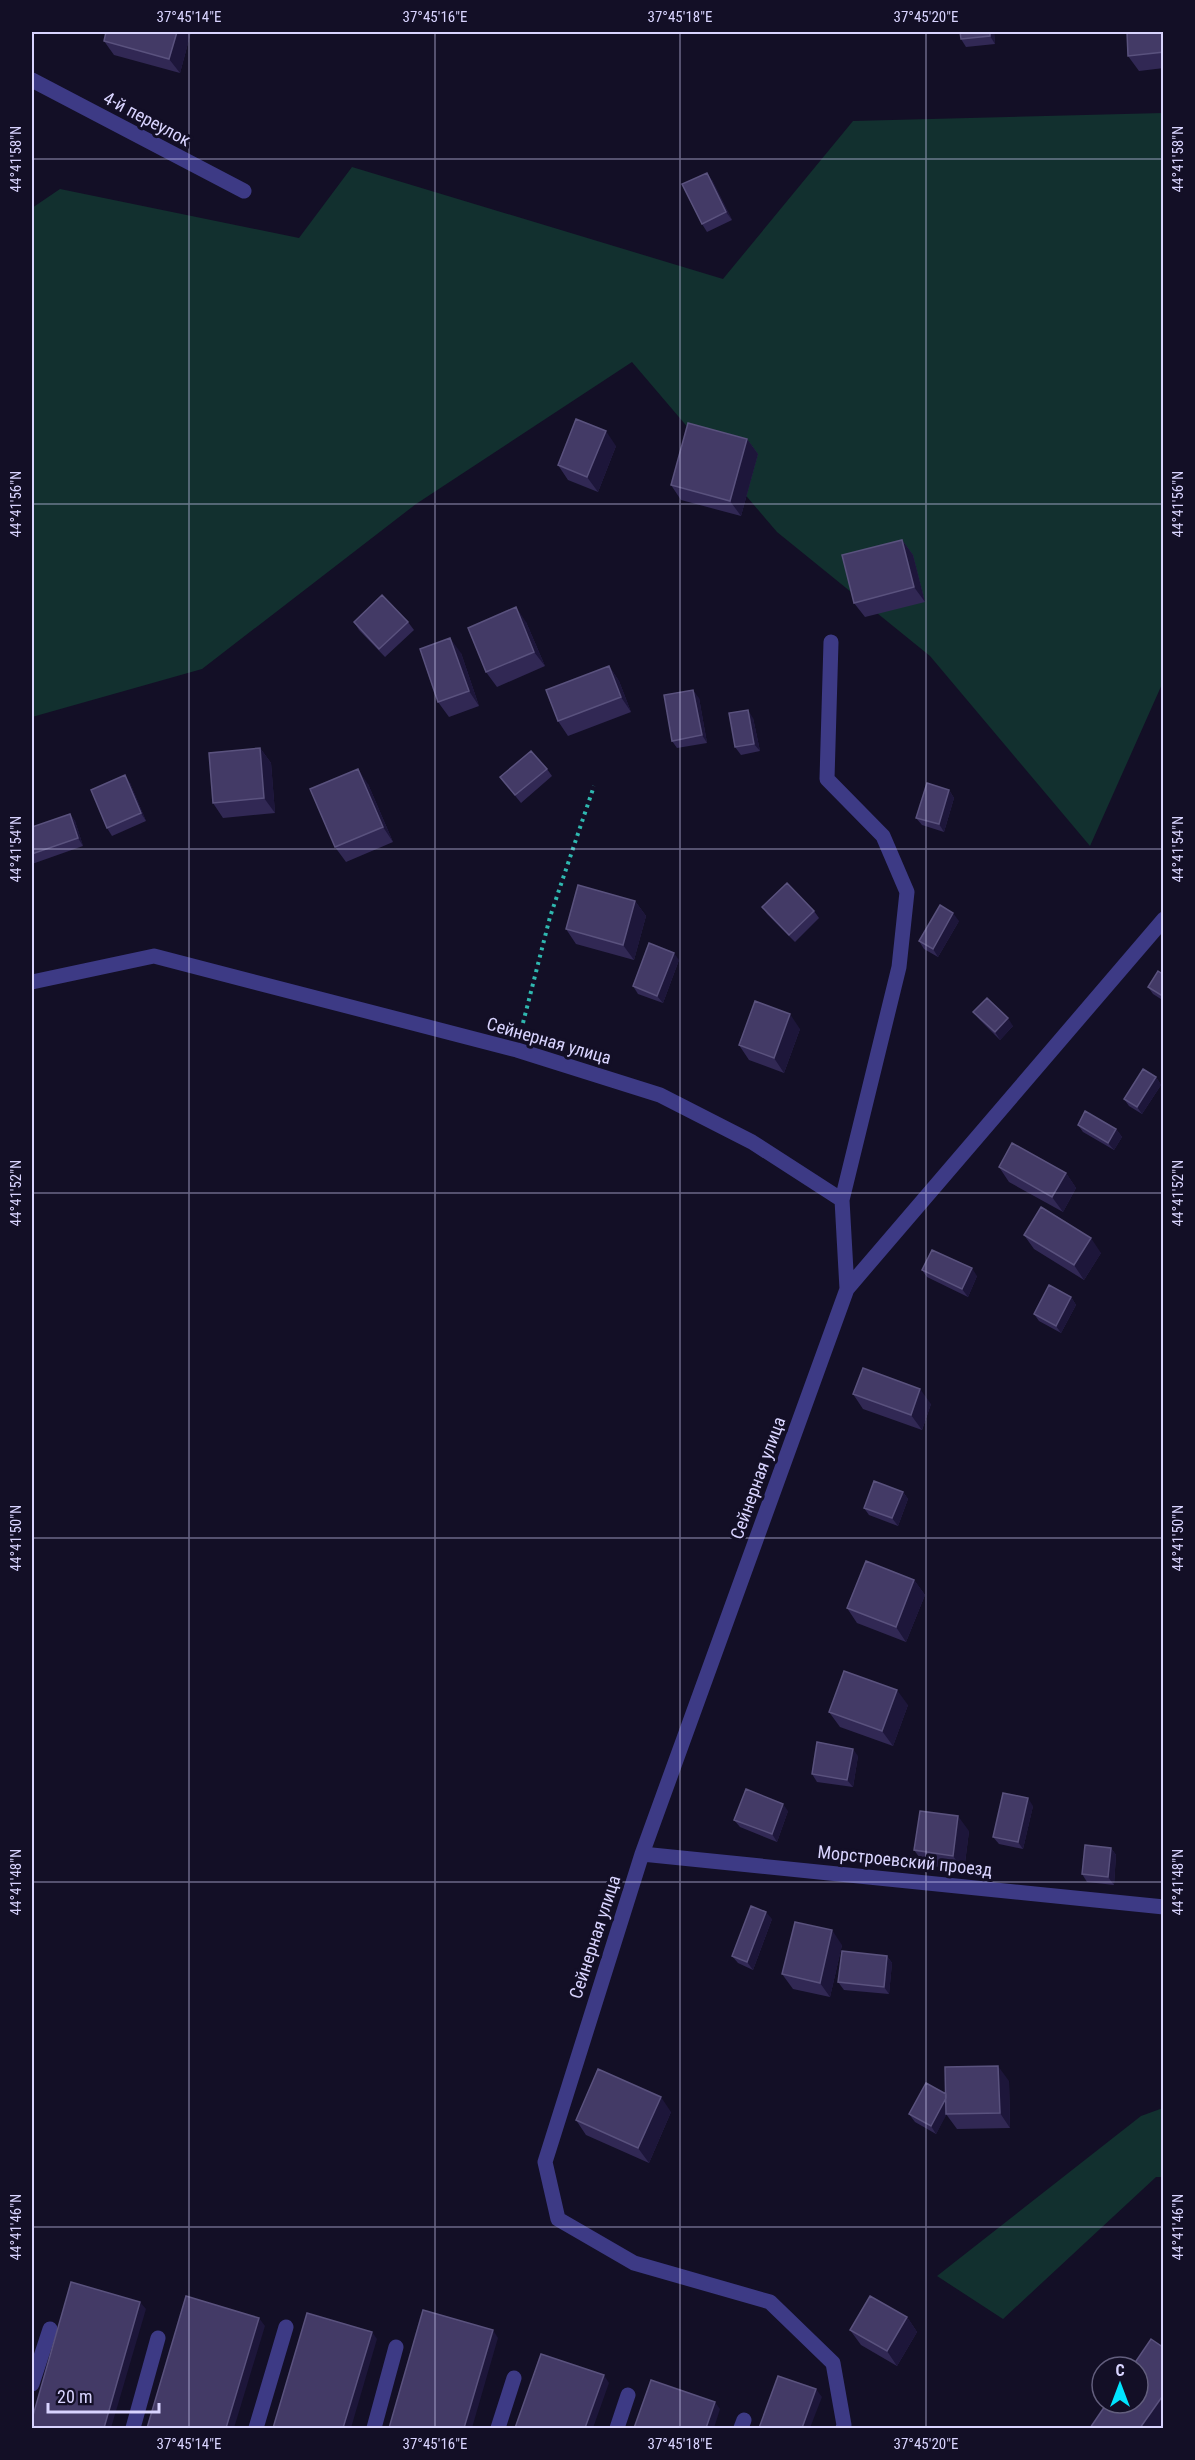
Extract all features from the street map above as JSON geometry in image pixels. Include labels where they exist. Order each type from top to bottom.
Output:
[{"type":"lane","name":"4-й переулок","points":[[32,80],[244,191]]},
{"type":"lane","points":[[831,642],[827,779],[883,836],[907,892],[900,967],[842,1200]]},
{"type":"lane","points":[[847,1289],[1164,919]]},
{"type":"lane","name":"Сейнерная улица","points":[[32,982],[154,956],[517,1050],[660,1095],[752,1142],[842,1200],[847,1289],[642,1854],[545,2162],[558,2219],[634,2263],[770,2302],[833,2363],[843,2428]]},
{"type":"lane","name":"Морстроевский проезд","points":[[642,1854],[1164,1907]]},
{"type":"lane","points":[[256,2428],[286,2327]]},
{"type":"lane","points":[[32,2384],[50,2329]]},
{"type":"lane","points":[[133,2428],[158,2338]]},
{"type":"lane","points":[[374,2428],[396,2347]]},
{"type":"lane","points":[[498,2428],[514,2378]]},
{"type":"lane","points":[[617,2428],[628,2395]]},
{"type":"path","points":[[517,1050],[550,917],[594,786]]},
{"type":"green space","points":[[1163,113],[1163,682],[1090,846],[930,656],[777,532],[632,362],[416,504],[202,669],[32,717],[32,208],[60,189],[299,238],[352,167],[723,279],[853,121]]},
{"type":"green space","points":[[1163,2108],[1163,2177],[1156,2177],[1003,2319],[937,2276],[1141,2116]]},
{"type":"building","points":[[106,32],[177,32],[169,59],[104,41]]},
{"type":"building","points":[[960,32],[990,32],[990,36],[961,39]]},
{"type":"building","points":[[1127,32],[1164,32],[1164,52],[1128,56]]},
{"type":"building","points":[[707,173],[726,212],[702,224],[682,184]]},
{"type":"building","points":[[576,419],[606,431],[587,477],[558,465]]},
{"type":"building","points":[[688,423],[747,439],[730,501],[671,485]]},
{"type":"building","points":[[902,540],[914,587],[854,603],[842,555]]},
{"type":"building","points":[[382,595],[408,622],[379,649],[354,622]]},
{"type":"building","points":[[516,607],[534,652],[486,672],[468,628]]},
{"type":"building","points":[[450,638],[469,691],[438,702],[420,649]]},
{"type":"building","points":[[609,666],[621,697],[558,721],[546,690]]},
{"type":"building","points":[[693,690],[702,735],[672,741],[664,695]]},
{"type":"building","points":[[748,710],[754,744],[735,747],[729,713]]},
{"type":"building","points":[[260,748],[264,798],[213,803],[209,753]]},
{"type":"building","points":[[531,751],[547,769],[515,795],[500,777]]},
{"type":"building","points":[[358,769],[383,827],[335,847],[310,789]]},
{"type":"building","points":[[125,775],[141,813],[107,828],[91,790]]},
{"type":"building","points":[[927,783],[949,790],[939,824],[916,818]]},
{"type":"building","points":[[70,814],[78,838],[32,854],[32,827]]},
{"type":"building","points":[[787,883],[814,911],[789,935],[762,907]]},
{"type":"building","points":[[578,885],[635,901],[623,945],[566,929]]},
{"type":"building","points":[[940,905],[953,913],[933,949],[919,941]]},
{"type":"building","points":[[649,943],[674,953],[657,996],[633,986]]},
{"type":"building","points":[[1158,971],[1164,975],[1164,997],[1148,987]]},
{"type":"building","points":[[987,998],[1008,1018],[995,1032],[973,1012]]},
{"type":"building","points":[[755,1001],[790,1014],[774,1058],[739,1045]]},
{"type":"building","points":[[1143,1069],[1156,1077],[1137,1107],[1124,1099]]},
{"type":"building","points":[[1085,1111],[1116,1129],[1108,1143],[1078,1125]]},
{"type":"building","points":[[1012,1143],[1066,1173],[1052,1197],[999,1167]]},
{"type":"building","points":[[1041,1207],[1091,1238],[1074,1265],[1024,1235]]},
{"type":"building","points":[[932,1250],[972,1268],[962,1289],[922,1270]]},
{"type":"building","points":[[1049,1285],[1071,1297],[1056,1326],[1034,1314]]},
{"type":"building","points":[[863,1368],[920,1389],[911,1415],[853,1394]]},
{"type":"building","points":[[874,1481],[903,1492],[892,1518],[864,1508]]},
{"type":"building","points":[[866,1561],[914,1580],[896,1627],[847,1608]]},
{"type":"building","points":[[844,1671],[897,1690],[882,1731],[829,1712]]},
{"type":"building","points":[[817,1742],[853,1749],[847,1780],[812,1774]]},
{"type":"building","points":[[746,1789],[783,1804],[772,1834],[734,1820]]},
{"type":"building","points":[[1003,1793],[1028,1798],[1018,1842],[993,1837]]},
{"type":"building","points":[[920,1811],[958,1816],[953,1856],[914,1850]]},
{"type":"building","points":[[1085,1845],[1111,1848],[1108,1877],[1082,1874]]},
{"type":"building","points":[[751,1906],[766,1912],[747,1962],[732,1956]]},
{"type":"building","points":[[795,1922],[832,1930],[820,1983],[782,1974]]},
{"type":"building","points":[[842,1951],[887,1956],[884,1987],[838,1982]]},
{"type":"building","points":[[998,2066],[1000,2113],[946,2114],[945,2067]]},
{"type":"building","points":[[598,2069],[661,2097],[638,2148],[576,2120]]},
{"type":"building","points":[[926,2083],[946,2094],[931,2126],[909,2114]]},
{"type":"building","points":[[71,2282],[140,2302],[104,2428],[32,2428],[32,2419]]},
{"type":"building","points":[[186,2296],[259,2318],[226,2428],[147,2428]]},
{"type":"building","points":[[870,2296],[907,2317],[887,2351],[850,2330]]},
{"type":"building","points":[[423,2310],[493,2330],[464,2428],[389,2428]]},
{"type":"building","points":[[307,2313],[372,2332],[343,2428],[273,2428]]},
{"type":"building","points":[[1151,2339],[1164,2348],[1164,2394],[1150,2414],[1150,2355],[1140,2355]]},
{"type":"building","points":[[541,2354],[604,2375],[585,2428],[515,2428]]},
{"type":"building","points":[[778,2376],[816,2389],[802,2428],[759,2428]]},
{"type":"building","points":[[651,2380],[715,2402],[706,2428],[634,2428]]},
{"type":"building","points":[[1099,2415],[1149,2415],[1140,2428],[1090,2428]]}]
